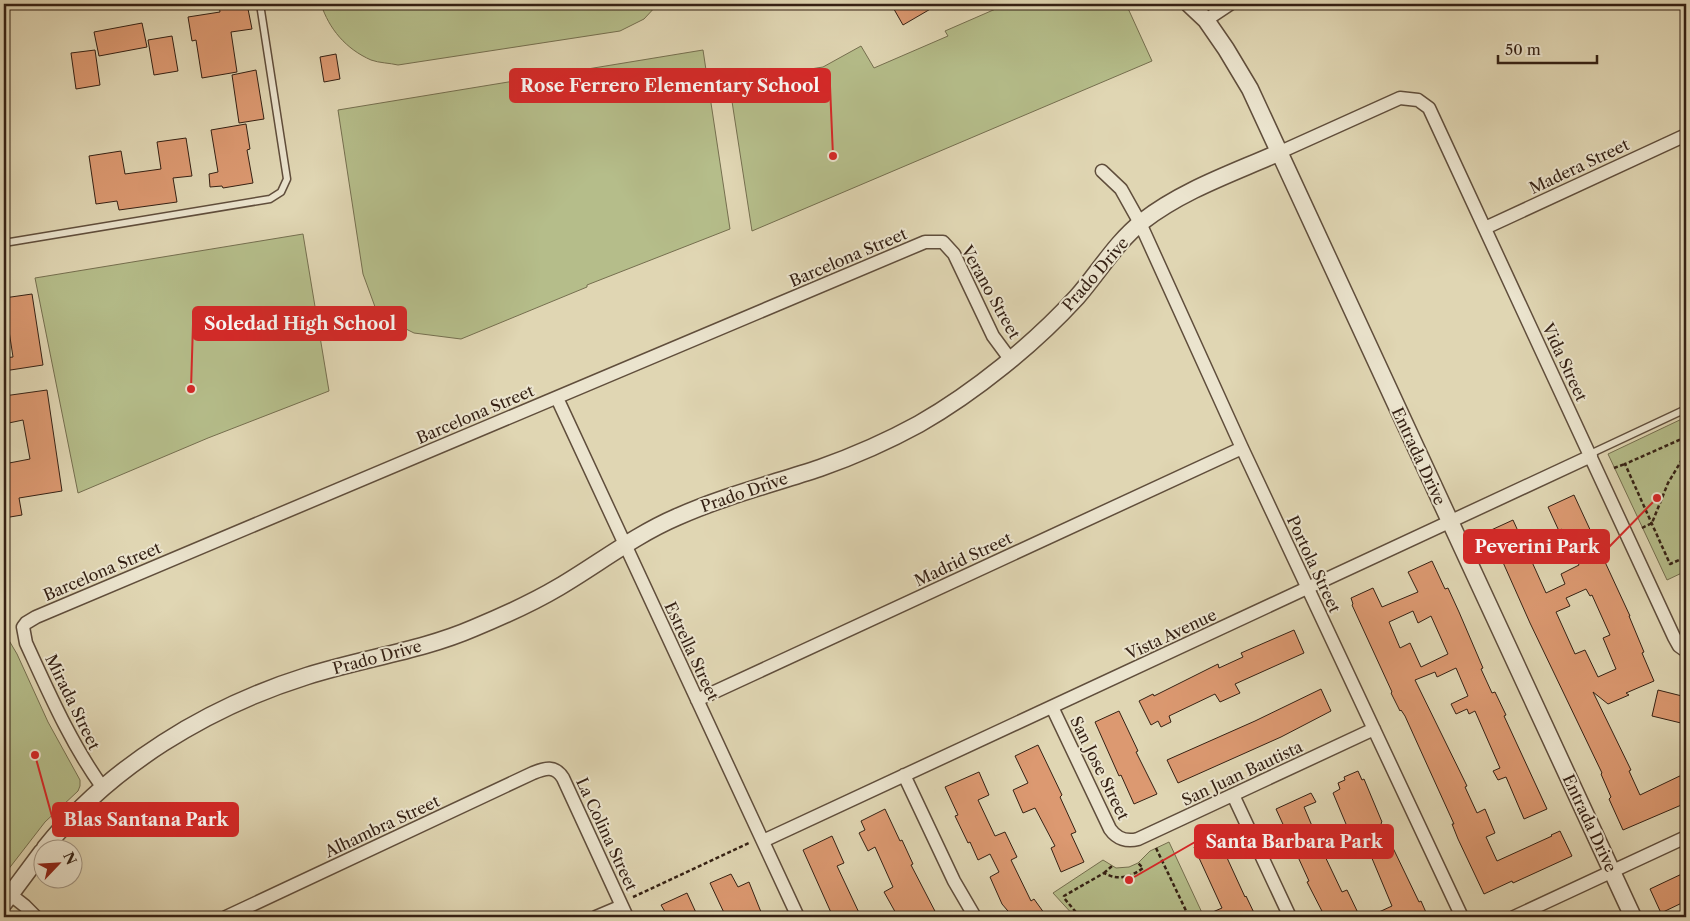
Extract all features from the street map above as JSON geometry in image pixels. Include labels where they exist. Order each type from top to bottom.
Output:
[{"type":"street","name":"Entrada Drive","points":[[1189,4],[1206,20],[1226,48],[1250,89],[1437,497],[1633,917]]},
{"type":"street","points":[[1206,20],[1230,4]]},
{"type":"street","name":"Prado Drive","points":[[54,838],[103,788],[150,753],[216,713],[258,693],[308,676],[421,647],[472,630],[526,605],[559,587],[625,545],[672,519],[717,500],[823,467],[875,446],[920,423],[968,393],[1042,332],[1078,295],[1110,254],[1140,223],[1171,200],[1400,98],[1418,100]]},
{"type":"street","name":"Vida Street","points":[[1418,100],[1430,108],[1681,646]]},
{"type":"street","name":"Madera Street","points":[[1486,228],[1686,135]]},
{"type":"street","name":"Portola Street","points":[[1102,171],[1121,189],[1140,223],[1242,448],[1462,917]]},
{"type":"street","name":"Barcelona Street","points":[[24,627],[26,623],[36,617],[100,589],[925,242],[943,242]]},
{"type":"street","name":"Verano Street","points":[[943,242],[954,254],[993,336],[1010,359]]},
{"type":"street","name":"Estrella Street","points":[[557,398],[798,917]]},
{"type":"street","name":"Madrid Street","points":[[697,700],[1242,448]]},
{"type":"street","name":"Vista Avenue","points":[[763,841],[1052,706],[1308,590],[1591,455]]},
{"type":"street","name":"Mirada Street","points":[[24,627],[26,643],[67,730],[86,764],[103,788]]},
{"type":"street","name":"San Jose Street","points":[[1052,706],[1107,823],[1114,834],[1122,839]]},
{"type":"street","name":"San Juan Bautista","points":[[1122,839],[1138,839],[1374,729]]},
{"type":"street","name":"Alhambra Street","points":[[226,917],[533,774],[545,769],[553,769]]},
{"type":"street","name":"La Colina Street","points":[[553,769],[558,771],[564,778],[625,911]]},
{"type":"street","points":[[904,775],[949,872],[975,917]]},
{"type":"street","points":[[1233,795],[1290,917]]},
{"type":"street","points":[[1514,917],[1686,837]]},
{"type":"street","points":[[32,866],[8,899],[25,906],[36,917]]},
{"type":"street","points":[[596,917],[625,911]]},
{"type":"lane","points":[[4,243],[270,199],[281,192],[287,179],[260,4]]},
{"type":"lane","points":[[1591,455],[1686,409]]},
{"type":"path","points":[[1614,468],[1686,437]]},
{"type":"path","points":[[1642,528],[1652,523],[1668,483],[1686,453]]},
{"type":"path","points":[[1625,464],[1670,564],[1686,556]]},
{"type":"path","points":[[633,897],[749,843]]},
{"type":"path","points":[[1156,848],[1189,917]]},
{"type":"path","points":[[1104,873],[1117,878],[1131,876],[1143,868],[1138,863]]},
{"type":"path","points":[[1080,917],[1064,896],[1104,873],[1112,866]]},
{"type":"green space","points":[[321,4],[658,4],[644,19],[620,31],[398,65],[371,60],[346,44],[329,22]]},
{"type":"green space","points":[[1007,4],[1126,4],[1152,61],[752,231],[729,82],[823,67],[861,46],[874,68],[948,36],[945,31]]},
{"type":"green space","points":[[703,50],[730,229],[587,285],[587,287],[461,339],[414,333],[378,315],[363,274],[338,110]]},
{"type":"green space","points":[[303,234],[329,391],[208,438],[78,493],[35,278]]},
{"type":"green space","points":[[1686,417],[1686,571],[1667,580],[1608,454]]},
{"type":"green space","points":[[4,632],[17,654],[48,722],[80,780],[80,786],[78,791],[45,822],[4,875]]},
{"type":"green space","points":[[1169,842],[1204,917],[1075,917],[1053,893],[1103,860],[1116,868],[1129,867],[1138,863],[1150,851]]},
{"type":"building","points":[[247,4],[252,29],[231,32],[237,72],[202,78],[196,40],[192,41],[188,17],[220,12],[219,5]]},
{"type":"building","points":[[891,4],[939,4],[903,25]]},
{"type":"building","points":[[142,23],[147,47],[99,56],[94,32]]},
{"type":"building","points":[[172,36],[178,71],[154,75],[148,40]]},
{"type":"building","points":[[95,50],[100,85],[76,89],[71,53]]},
{"type":"building","points":[[336,54],[340,79],[324,82],[320,57]]},
{"type":"building","points":[[256,70],[264,119],[239,123],[232,75]]},
{"type":"building","points":[[246,124],[250,149],[247,150],[253,183],[223,188],[222,186],[210,187],[209,174],[218,172],[211,130]]},
{"type":"building","points":[[186,138],[192,176],[173,178],[177,202],[119,210],[117,201],[96,204],[89,156],[121,151],[125,174],[161,169],[157,142]]},
{"type":"building","points":[[32,294],[43,365],[4,371],[4,358],[13,357],[4,298]]},
{"type":"building","points":[[47,390],[62,491],[19,498],[22,515],[4,518],[4,464],[30,459],[23,420],[4,424],[4,396]]},
{"type":"building","points":[[1574,495],[1630,616],[1644,652],[1642,653],[1654,681],[1626,693],[1629,695],[1608,704],[1593,692],[1631,770],[1629,771],[1640,795],[1686,773],[1686,803],[1623,830],[1609,799],[1611,797],[1602,773],[1530,623],[1489,531],[1513,520],[1546,593],[1565,584],[1561,574],[1579,565],[1562,529],[1559,531],[1548,507]],"holes":[[[1586,589],[1590,596],[1592,595],[1610,635],[1603,638],[1616,669],[1598,677],[1585,650],[1575,654],[1556,612],[1570,606],[1566,598]]]},
{"type":"building","points":[[1432,561],[1445,589],[1448,588],[1483,668],[1481,669],[1492,693],[1495,692],[1506,715],[1504,716],[1547,809],[1524,819],[1506,777],[1498,780],[1493,771],[1500,768],[1475,711],[1469,714],[1467,709],[1456,714],[1451,704],[1468,696],[1456,668],[1437,677],[1435,672],[1415,680],[1467,786],[1465,787],[1477,813],[1485,809],[1495,833],[1486,837],[1497,861],[1560,831],[1572,856],[1484,894],[1405,716],[1400,711],[1391,693],[1352,605],[1351,598],[1373,588],[1382,607],[1418,592],[1408,572]],"holes":[[[1413,611],[1418,623],[1431,616],[1448,654],[1421,667],[1410,643],[1400,648],[1389,622]]]},
{"type":"building","points":[[1294,630],[1304,653],[1235,684],[1240,693],[1220,702],[1215,694],[1169,716],[1171,722],[1161,727],[1158,721],[1151,725],[1139,701],[1153,694],[1154,696],[1218,664],[1219,668],[1243,657],[1241,653]]},
{"type":"building","points":[[1321,689],[1331,711],[1281,737],[1178,783],[1167,760]]},
{"type":"building","points":[[1658,690],[1686,697],[1681,723],[1652,716]]},
{"type":"building","points":[[1119,711],[1138,751],[1136,752],[1157,794],[1134,804],[1121,775],[1119,776],[1095,722]]},
{"type":"building","points":[[1038,745],[1062,795],[1060,797],[1076,832],[1071,834],[1084,862],[1061,872],[1051,848],[1055,846],[1035,808],[1023,813],[1013,790],[1028,783],[1015,756]]},
{"type":"building","points":[[1358,771],[1362,780],[1364,779],[1381,823],[1428,917],[1368,917],[1392,906],[1371,856],[1369,857],[1358,833],[1351,836],[1333,793],[1340,789],[1338,783],[1345,780],[1344,777]]},
{"type":"building","points":[[979,772],[989,795],[978,800],[995,836],[1005,832],[1017,857],[1011,860],[1031,901],[1034,899],[1047,917],[1013,917],[1002,904],[990,877],[999,872],[990,854],[978,860],[955,816],[958,815],[945,787]]},
{"type":"building","points":[[1311,793],[1316,802],[1304,807],[1342,892],[1347,890],[1360,917],[1325,917],[1307,882],[1309,881],[1276,809]]},
{"type":"building","points":[[885,809],[900,841],[902,840],[913,864],[911,865],[938,917],[898,917],[884,892],[893,887],[875,847],[868,851],[859,833],[865,830],[861,821]]},
{"type":"building","points":[[832,836],[844,863],[837,866],[861,917],[833,917],[803,850]]},
{"type":"building","points":[[1217,836],[1256,917],[1201,917],[1222,908],[1194,847]]},
{"type":"building","points":[[1686,872],[1686,901],[1661,913],[1650,889]]},
{"type":"building","points":[[731,874],[738,887],[749,882],[763,917],[726,917],[710,883]]},
{"type":"building","points":[[687,893],[698,917],[668,917],[661,905]]},
{"type":"place","name":"Rose Ferrero Elementary School","points":[[833,156]]},
{"type":"place","name":"Soledad High School","points":[[191,389]]},
{"type":"place","name":"Peverini Park","points":[[1657,498]]},
{"type":"place","name":"Blas Santana Park","points":[[35,755]]},
{"type":"place","name":"Santa Barbara Park","points":[[1129,880]]}]
